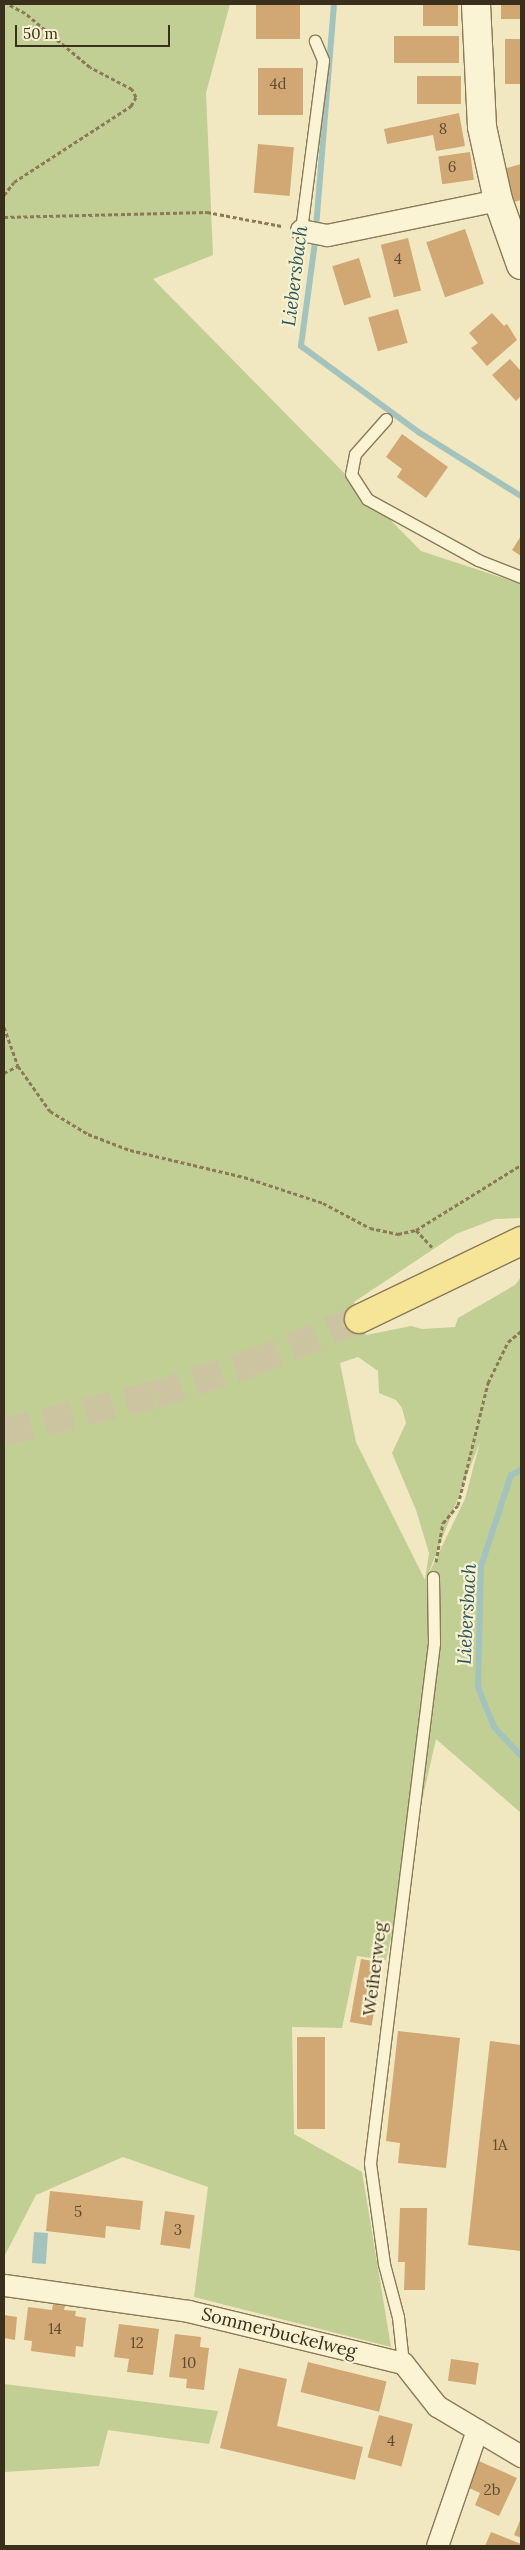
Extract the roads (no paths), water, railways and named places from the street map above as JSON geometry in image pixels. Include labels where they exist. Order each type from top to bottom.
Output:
[{"type":"main road","points":[[360,1319],[521,1241]]},
{"type":"street","points":[[476,4],[482,127],[498,200],[518,256]]},
{"type":"street","points":[[301,230],[328,235],[498,200]]},
{"type":"street","name":"Sommerbuckelweg","points":[[4,2285],[188,2311],[403,2363]]},
{"type":"street","points":[[403,2363],[437,2406],[521,2456]]},
{"type":"street","points":[[437,2546],[477,2430]]},
{"type":"lane","points":[[301,230],[323,60],[315,41]]},
{"type":"lane","points":[[386,419],[354,454],[350,474],[367,499],[478,560],[521,577]]},
{"type":"lane","name":"Weiherweg","points":[[403,2363],[398,2317],[384,2264],[370,2163],[434,1642],[433,1578]]},
{"type":"water","points":[[34,2232],[48,2233],[46,2264],[32,2263]]},
{"type":"waterway","name":"Liebersbach","points":[[334,4],[315,242],[301,346],[420,433],[521,496]]},
{"type":"waterway","name":"Liebersbach","points":[[521,1470],[511,1475],[481,1566],[478,1687],[494,1727],[521,1756]]},
{"type":"tunnel","points":[[4,1432],[155,1395],[252,1363],[359,1319]]}]
